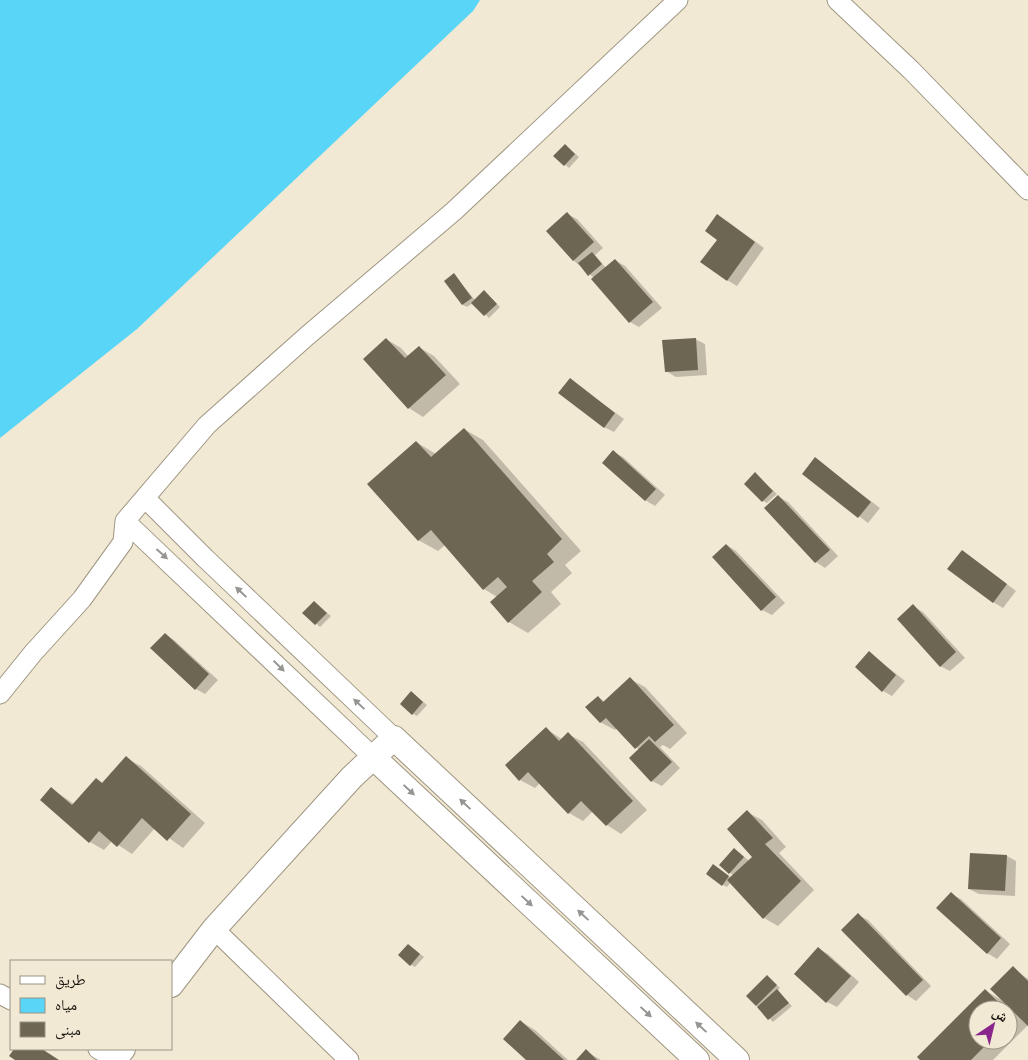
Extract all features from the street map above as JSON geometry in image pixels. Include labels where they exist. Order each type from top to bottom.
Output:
[{"type":"street","points":[[0,694],[82,599],[122,542],[125,522],[207,425],[307,336],[454,211],[678,0]]},
{"type":"street","points":[[838,0],[911,70],[1028,190]]},
{"type":"street","points":[[145,498],[394,738],[737,1060]]},
{"type":"street","points":[[125,522],[697,1060]]},
{"type":"street","points":[[172,984],[214,929],[352,777],[394,738]]},
{"type":"street","points":[[214,929],[350,1060]]},
{"type":"water","points":[[0,0],[480,0],[473,11],[137,329],[0,438]]},
{"type":"building","points":[[565,144],[575,154],[564,166],[553,156]]},
{"type":"building","points":[[567,212],[594,242],[573,261],[546,231]]},
{"type":"building","points":[[717,214],[755,242],[727,281],[700,262],[717,240],[705,231]]},
{"type":"building","points":[[592,252],[602,264],[588,276],[578,263]]},
{"type":"building","points":[[615,259],[653,302],[629,323],[591,279]]},
{"type":"building","points":[[454,273],[472,298],[462,305],[444,281]]},
{"type":"building","points":[[484,290],[497,304],[484,316],[471,303]]},
{"type":"building","points":[[386,338],[405,358],[419,346],[446,375],[408,409],[363,359]]},
{"type":"building","points":[[696,338],[698,370],[665,372],[662,340]]},
{"type":"building","points":[[570,378],[615,413],[604,428],[558,393]]},
{"type":"building","points":[[464,428],[562,539],[547,554],[554,562],[532,581],[542,592],[508,623],[490,602],[507,587],[498,577],[483,590],[431,530],[418,541],[367,484],[416,441],[431,457]]},
{"type":"building","points":[[613,450],[656,489],[645,501],[602,463]]},
{"type":"building","points":[[815,457],[871,502],[858,518],[802,474]]},
{"type":"building","points":[[755,472],[773,491],[762,502],[744,484]]},
{"type":"building","points":[[778,495],[830,550],[815,563],[764,508]]},
{"type":"building","points":[[726,544],[776,597],[761,611],[712,557]]},
{"type":"building","points":[[962,550],[1007,584],[993,603],[947,569]]},
{"type":"building","points":[[314,601],[327,613],[315,625],[302,613]]},
{"type":"building","points":[[913,604],[956,652],[940,667],[897,619]]},
{"type":"building","points":[[165,633],[209,674],[195,690],[150,648]]},
{"type":"building","points":[[869,651],[896,675],[882,692],[855,667]]},
{"type":"building","points":[[630,677],[674,725],[655,742],[649,736],[635,749],[606,718],[600,723],[585,707],[598,696],[603,702]]},
{"type":"building","points":[[411,691],[423,702],[412,715],[400,704]]},
{"type":"building","points":[[546,727],[559,741],[568,732],[633,801],[606,826],[581,801],[568,814],[528,772],[519,781],[505,765]]},
{"type":"building","points":[[649,739],[672,762],[651,782],[629,758]]},
{"type":"building","points":[[126,756],[191,814],[167,841],[142,818],[117,847],[99,831],[89,843],[40,800],[51,787],[72,805],[96,778],[102,783]]},
{"type":"building","points":[[747,810],[773,838],[765,844],[801,881],[763,919],[727,880],[752,857],[727,829]]},
{"type":"building","points":[[734,848],[744,857],[729,874],[719,865]]},
{"type":"building","points":[[970,853],[1007,855],[1005,891],[968,889]]},
{"type":"building","points":[[713,864],[729,876],[722,886],[706,874]]},
{"type":"building","points":[[951,892],[1001,938],[987,954],[936,908]]},
{"type":"building","points":[[858,913],[923,980],[906,996],[841,930]]},
{"type":"building","points":[[408,944],[420,954],[410,966],[398,955]]},
{"type":"building","points":[[818,947],[851,976],[826,1003],[794,974]]},
{"type":"building","points":[[1013,966],[1028,981],[1028,1026],[1018,1016],[1018,1000],[1001,1000],[990,989]]},
{"type":"building","points":[[767,975],[777,985],[756,1006],[746,996]]},
{"type":"building","points":[[777,989],[789,1003],[768,1020],[757,1007]]},
{"type":"building","points":[[985,989],[996,1000],[974,1000]]},
{"type":"building","points":[[968,1006],[968,1050],[981,1050],[971,1060],[920,1060],[917,1057]]},
{"type":"building","points":[[520,1020],[564,1060],[526,1060],[503,1039]]},
{"type":"building","points":[[586,1049],[597,1060],[576,1060]]},
{"type":"building","points":[[13,1050],[44,1050],[59,1060],[15,1060],[9,1056]]}]
